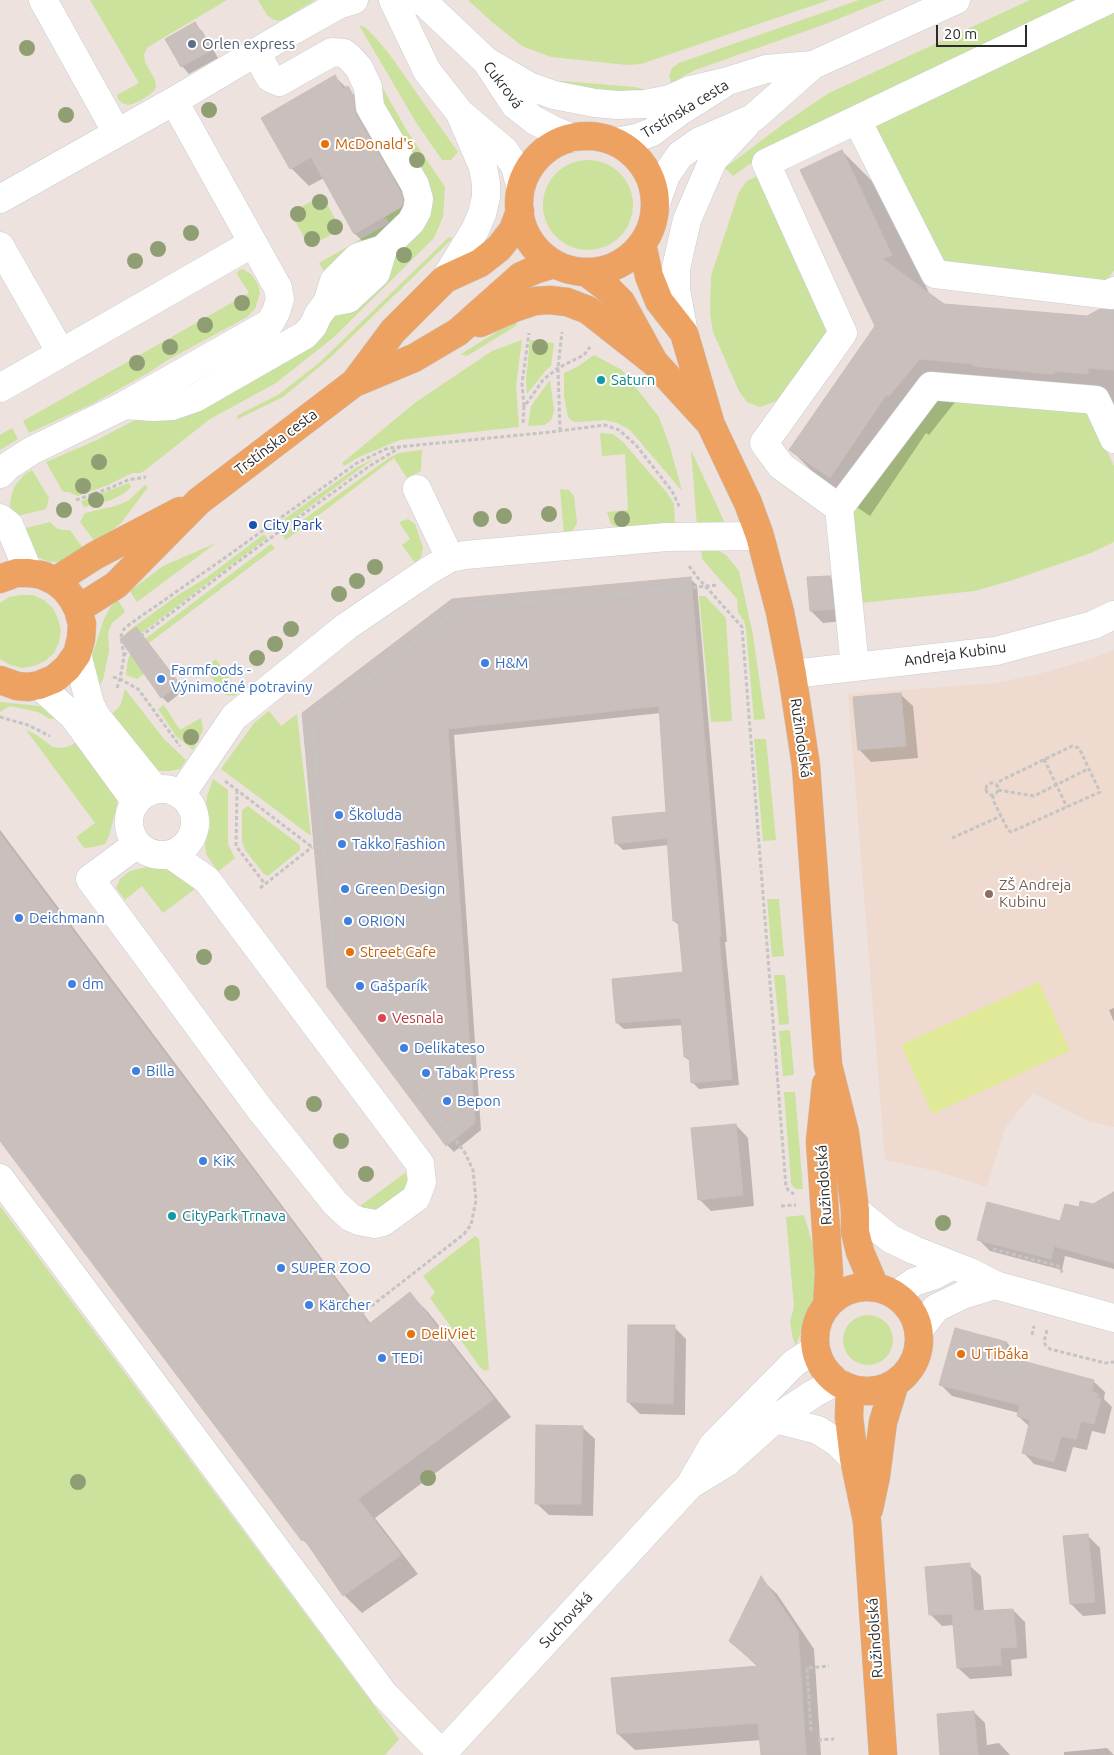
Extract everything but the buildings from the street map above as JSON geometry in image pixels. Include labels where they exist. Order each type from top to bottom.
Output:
[{"type":"main road","points":[[595,137],[616,142],[634,154],[652,182],[656,203],[652,225],[642,244],[627,260],[617,265],[597,272],[586,272],[575,271],[554,264],[545,258],[531,242],[522,222],[521,200],[530,168],[536,160],[553,146],[573,138],[595,137]]},
{"type":"main road","name":"Trstínska cesta","points":[[354,383],[393,331],[445,279],[480,263],[499,248],[513,230],[521,200]]},
{"type":"main road","name":"Ružindolská","points":[[642,244],[649,276],[659,301],[684,333],[711,425],[748,503],[760,536],[780,612],[792,674],[806,766],[828,1065],[845,1134],[855,1210],[855,1232],[860,1252],[886,1291]]},
{"type":"main road","name":"Trstínska cesta","points":[[78,608],[116,585],[199,501],[354,383],[414,358],[458,332],[521,276],[554,264]]},
{"type":"main road","name":"Ružindolská","points":[[586,272],[607,288],[621,302],[654,362],[711,425]]},
{"type":"main road","points":[[458,332],[535,301],[567,302],[588,310],[654,362]]},
{"type":"main road","name":"Trstínska cesta","points":[[55,581],[96,555],[199,501]]},
{"type":"main road","points":[[0,579],[16,573],[28,573],[42,574],[55,581],[65,588],[78,608],[82,624],[82,639],[77,654],[68,668],[54,679],[28,687],[2,683]]},
{"type":"main road","name":"Ružindolská","points":[[827,1306],[829,1273],[820,1141],[828,1065]]},
{"type":"main road","points":[[862,1287],[886,1291],[906,1305],[914,1317],[919,1342],[912,1366],[905,1375],[895,1383],[873,1391],[861,1391],[844,1385],[827,1373],[820,1361],[816,1349],[819,1319],[827,1306],[848,1290],[862,1287]]},
{"type":"main road","name":"Ružindolská","points":[[867,1520],[876,1476],[883,1422],[895,1383]]},
{"type":"main road","name":"Ružindolská","points":[[844,1385],[854,1459],[867,1520],[883,1755]]},
{"type":"street","points":[[43,0],[117,133]]},
{"type":"street","name":"Trstínska cesta","points":[[656,203],[666,175],[680,155],[700,141],[753,118],[813,66],[956,0]]},
{"type":"street","points":[[839,508],[781,466],[764,443],[843,333],[766,163],[1108,0]]},
{"type":"street","points":[[0,199],[345,2]]},
{"type":"street","name":"Cukrová","points":[[396,2],[427,6],[486,60],[515,105],[534,120],[573,138]]},
{"type":"street","name":"Cukrová","points":[[396,2],[428,71],[460,112],[504,150],[515,166],[521,200]]},
{"type":"street","points":[[125,404],[153,407],[172,406],[195,398],[305,335],[327,304],[348,298],[376,273],[383,249],[411,222],[417,211],[420,199],[415,185],[370,107],[368,86],[359,68],[344,53],[332,52],[279,82],[270,78],[256,52]]},
{"type":"street","points":[[486,60],[531,87],[554,95],[617,105],[645,104],[670,99],[690,90],[728,81]]},
{"type":"street","name":"Trstínska cesta","points":[[616,142],[637,138],[652,132],[679,112],[728,81],[766,69],[813,66]]},
{"type":"street","points":[[0,474],[8,466],[31,451],[125,404],[270,323],[276,312],[280,299],[278,288],[174,101]]},
{"type":"street","name":"Cukrová","points":[[445,279],[475,230],[482,214],[486,197],[483,167],[460,112]]},
{"type":"street","points":[[684,333],[676,290],[676,268],[687,220],[714,160],[753,118]]},
{"type":"street","points":[[857,120],[935,274],[1111,295],[1114,291]]},
{"type":"street","points":[[0,388],[253,243]]},
{"type":"street","points":[[0,246],[61,353]]},
{"type":"street","points":[[855,667],[839,508],[931,386],[1096,400],[1114,439]]},
{"type":"street","points":[[417,489],[450,558]]},
{"type":"street","points":[[0,518],[9,525],[28,573]]},
{"type":"street","points":[[181,795],[228,723],[239,712],[347,626],[450,558],[674,526],[760,536]]},
{"type":"street","name":"Andreja Kubinu","points":[[792,674],[996,651],[1093,624],[1114,615]]},
{"type":"street","points":[[77,654],[90,704],[145,795]]},
{"type":"street","points":[[39,685],[74,717],[145,795]]},
{"type":"street","points":[[194,831],[189,841],[181,849],[170,854],[152,853],[144,850],[137,844],[131,834],[130,812],[145,795],[169,789],[186,799],[195,817],[194,831],[207,880]]},
{"type":"street","points":[[137,844],[90,879],[259,1108],[335,1203],[350,1217],[358,1221],[375,1224],[383,1222],[416,1198],[422,1182],[420,1164],[207,880],[170,854]]},
{"type":"street","points":[[0,1178],[384,1694],[442,1754]]},
{"type":"street","points":[[855,1210],[891,1238],[952,1266],[970,1272],[994,1285],[1114,1318]]},
{"type":"street","points":[[886,1291],[935,1275],[952,1266]]},
{"type":"street","points":[[918,1330],[936,1308],[965,1294],[994,1285]]},
{"type":"street","name":"Suchovská","points":[[442,1754],[690,1485],[713,1445],[794,1363],[816,1349]]},
{"type":"street","name":"Suchovská","points":[[690,1485],[726,1463],[775,1419],[813,1394],[844,1385]]},
{"type":"street","points":[[775,1419],[818,1430],[838,1443],[854,1459]]},
{"type":"path","points":[[560,431],[558,368],[563,327]]},
{"type":"path","points":[[524,423],[522,383],[528,338]]},
{"type":"path","points":[[524,407],[543,380],[558,368],[584,355],[592,344]]},
{"type":"path","points":[[402,447],[368,467],[243,558],[132,643],[124,657],[122,636],[124,629],[130,624],[357,463],[388,448],[605,425],[619,430],[636,445],[672,492],[680,507],[674,526]]},
{"type":"path","points":[[76,500],[128,480],[146,477]]},
{"type":"path","points":[[688,559],[690,567],[742,628],[786,1187],[793,1194],[798,1194]]},
{"type":"path","points":[[361,1314],[464,1234],[471,1225],[476,1200],[473,1170],[465,1153],[337,981],[312,722],[459,608],[718,585]]},
{"type":"path","points":[[107,676],[120,678],[138,689],[182,748]]},
{"type":"path","points":[[0,717],[28,725],[48,736],[54,737]]},
{"type":"path","points":[[997,784],[1044,759],[1072,746],[1076,746],[1079,748],[1100,792],[1011,832],[1008,830],[993,800],[993,795],[998,790]]},
{"type":"path","points":[[1044,759],[1067,807]]},
{"type":"path","points":[[998,790],[1034,796],[1088,769]]},
{"type":"path","points":[[223,780],[312,847]]},
{"type":"path","points":[[993,795],[988,793],[986,787],[991,782],[997,784]]},
{"type":"path","points":[[997,784],[998,790]]},
{"type":"path","points":[[237,790],[236,846],[266,884]]},
{"type":"path","points":[[952,838],[1001,816]]},
{"type":"path","points":[[260,888],[312,847],[324,846]]},
{"type":"path","points":[[781,1206],[804,1204]]},
{"type":"path","points":[[1045,1338],[1046,1346],[1050,1349],[1105,1363],[1114,1362]]},
{"type":"path","points":[[811,1731],[807,1668],[829,1666]]},
{"type":"path","points":[[818,1740],[834,1739]]},
{"type":"shaded area","name":"ZŠ Andreja Kubinu","points":[[1114,650],[1114,1127],[1088,1121],[1033,1093],[1005,1128],[987,1187],[936,1171],[885,1160],[848,694],[995,683],[1035,675],[1094,658]]},
{"type":"green space","points":[[90,0],[227,0],[148,47],[144,54],[145,62],[155,80],[156,86],[154,91],[143,99],[128,105],[122,103],[117,95],[139,83]]},
{"type":"green space","points":[[258,0],[315,0],[278,21],[267,15]]},
{"type":"green space","points":[[468,0],[829,0],[641,64],[627,65],[551,57],[522,46]]},
{"type":"green space","points":[[859,0],[885,0],[823,25],[695,70],[671,83],[669,76],[672,68],[679,63]]},
{"type":"green space","points":[[1030,0],[1087,0],[754,161],[733,176],[725,168],[786,122],[829,93]]},
{"type":"green space","points":[[1114,10],[1114,270],[1104,285],[941,264],[876,133],[876,124]]},
{"type":"green space","points":[[359,25],[365,27],[390,55],[458,152],[451,160],[442,160],[417,124]]},
{"type":"green space","points":[[377,78],[407,131],[445,187],[443,217],[434,238],[334,337],[276,383],[210,419],[144,471],[132,473],[108,485],[78,496],[63,492],[46,462],[97,440],[135,420],[142,419],[321,329],[419,226],[381,110]]},
{"type":"green space","points":[[562,81],[635,87],[643,89],[650,94],[570,88],[554,83]]},
{"type":"green space","points":[[588,160],[605,163],[620,173],[630,188],[633,205],[630,222],[620,237],[605,247],[588,250],[571,247],[556,237],[546,222],[543,205],[546,188],[556,173],[571,163]]},
{"type":"green space","points":[[759,175],[830,332],[782,399],[760,407],[747,402],[739,391],[713,332],[710,313],[711,276],[739,192],[747,181]]},
{"type":"green space","points":[[399,176],[411,200],[406,216],[379,240],[354,251],[328,278],[319,263],[389,223],[385,217],[407,204],[393,178]]},
{"type":"green space","points":[[322,195],[341,229],[309,247],[291,213]]},
{"type":"green space","points":[[451,237],[452,239],[331,357],[283,397],[238,419],[238,415],[278,395],[319,363]]},
{"type":"green space","points":[[243,269],[251,274],[258,284],[260,293],[255,309],[247,317],[90,405],[29,433],[23,421],[249,293],[237,274],[239,270]]},
{"type":"green space","points":[[516,320],[517,324],[514,327],[467,356],[461,354]]},
{"type":"green space","points":[[522,340],[516,385],[519,427],[400,440],[359,457],[344,466],[342,463],[416,402],[492,351]]},
{"type":"green space","points":[[530,340],[554,343],[551,366],[527,394],[526,379]]},
{"type":"green space","points":[[594,355],[622,370],[659,417],[670,447],[682,491],[630,430],[617,423],[605,420],[577,422],[572,421],[568,417],[564,396],[564,373],[577,367]]},
{"type":"green space","points":[[550,380],[554,410],[552,418],[544,425],[528,426],[531,406]]},
{"type":"green space","points":[[934,399],[1088,411],[1114,466],[1114,542],[1091,553],[975,591],[860,603],[850,514]]},
{"type":"green space","points":[[12,428],[18,439],[0,450],[0,435]]},
{"type":"green space","points":[[600,433],[613,434],[623,442],[667,493],[674,504],[675,526],[620,529],[611,524],[607,512],[628,510],[625,454],[602,456]]},
{"type":"green space","points":[[422,450],[421,471],[407,478],[394,458],[286,540],[282,535],[389,458],[399,453]]},
{"type":"green space","points":[[691,450],[724,521],[723,525],[697,526]]},
{"type":"green space","points":[[378,457],[279,530],[276,525],[357,467]]},
{"type":"green space","points":[[32,470],[49,498],[46,509],[13,517],[10,506],[14,487],[24,475]]},
{"type":"green space","points":[[129,483],[131,487],[123,494],[111,500],[84,507],[81,501]]},
{"type":"green space","points":[[145,485],[148,487],[121,523],[96,543],[80,522],[85,513],[128,501]]},
{"type":"green space","points":[[560,489],[569,490],[574,496],[577,523],[573,530],[564,534]]},
{"type":"green space","points":[[408,519],[415,524],[423,548],[421,557],[415,563],[402,545],[410,539],[399,522]]},
{"type":"green space","points":[[50,522],[56,528],[70,530],[85,551],[65,561],[49,562],[35,556],[18,530]]},
{"type":"green space","points":[[264,534],[267,538],[125,647],[127,632],[178,595],[206,578]]},
{"type":"green space","points":[[216,543],[137,602],[130,591],[163,566]]},
{"type":"green space","points":[[271,544],[275,548],[149,643],[162,661],[137,679],[126,675],[128,659],[141,642]]},
{"type":"green space","points":[[701,549],[715,549],[726,555],[739,571],[753,635],[765,719],[754,720],[746,629],[744,621],[738,613],[737,599],[702,559]]},
{"type":"green space","points":[[33,595],[44,600],[53,608],[61,630],[59,642],[54,653],[45,661],[34,666],[22,668],[10,665],[0,659],[0,603],[9,597]]},
{"type":"green space","points":[[699,596],[705,596],[726,618],[732,721],[711,722]]},
{"type":"green space","points":[[118,600],[125,612],[112,623],[108,632],[109,651],[103,680],[95,691],[89,673],[92,656],[104,619],[111,606]]},
{"type":"green space","points":[[216,659],[239,693],[234,696],[226,695],[210,675],[209,669],[212,662]]},
{"type":"green space","points":[[125,689],[164,739],[186,760],[180,769],[158,771],[108,718],[120,706]]},
{"type":"green space","points":[[0,702],[39,706],[49,709],[60,718],[50,719],[38,712],[10,706],[0,712]]},
{"type":"green space","points":[[164,705],[180,730],[201,718],[203,730],[193,750],[176,736],[158,709]]},
{"type":"green space","points":[[269,711],[281,726],[297,714],[311,836],[221,769],[254,723]]},
{"type":"green space","points":[[26,730],[53,747],[62,748],[78,741],[117,795],[117,805],[105,844],[84,848],[76,837],[95,823]]},
{"type":"green space","points":[[754,739],[766,739],[776,840],[763,841]]},
{"type":"green space","points":[[213,779],[228,790],[228,844],[235,858],[218,872],[206,854],[205,841],[210,828],[210,819],[206,806],[207,796]]},
{"type":"green space","points":[[248,806],[300,845],[300,850],[268,876],[264,874],[245,850],[242,841],[242,810]]},
{"type":"green space","points":[[147,867],[169,870],[185,878],[195,889],[163,913],[142,886],[125,900],[116,888],[120,879],[130,871]]},
{"type":"green space","points":[[767,899],[779,899],[784,956],[772,957]]},
{"type":"green space","points":[[774,975],[785,975],[789,1024],[779,1025]]},
{"type":"green space","points":[[1039,982],[1070,1051],[932,1114],[901,1045]]},
{"type":"green space","points":[[790,1030],[794,1075],[783,1076],[779,1031]]},
{"type":"green space","points":[[784,1092],[795,1092],[803,1189],[796,1189],[791,1184]]},
{"type":"green space","points":[[405,1173],[408,1179],[407,1187],[402,1194],[376,1213],[356,1209]]},
{"type":"green space","points":[[0,1206],[399,1739],[385,1755],[0,1755]]},
{"type":"green space","points":[[804,1215],[815,1252],[818,1273],[813,1300],[796,1345],[790,1322],[794,1307],[786,1217]]},
{"type":"green space","points":[[475,1236],[479,1239],[489,1369],[485,1371],[480,1367],[430,1298],[435,1292],[423,1276]]},
{"type":"green space","points":[[863,1315],[873,1315],[886,1322],[893,1335],[893,1345],[886,1358],[873,1365],[863,1365],[854,1361],[847,1354],[843,1345],[843,1335],[847,1326],[854,1319]]},
{"type":"place","name":"Orlen express","points":[[192,44]]},
{"type":"place","name":"McDonald's","points":[[325,144]]},
{"type":"place","name":"Saturn","points":[[601,380]]},
{"type":"place","name":"City Park","points":[[253,525]]},
{"type":"place","name":"H&M","points":[[485,663]]},
{"type":"place","name":"Farmfoods - Výnimočné potraviny","points":[[161,679]]},
{"type":"place","name":"Školuda","points":[[339,815]]},
{"type":"place","name":"Takko Fashion","points":[[342,844]]},
{"type":"place","name":"Green Design","points":[[345,889]]},
{"type":"place","name":"ZŠ Andreja Kubinu","points":[[989,894]]},
{"type":"place","name":"Deichmann","points":[[19,918]]},
{"type":"place","name":"ORION","points":[[348,921]]},
{"type":"place","name":"Street Cafe","points":[[350,952]]},
{"type":"place","name":"dm","points":[[72,984]]},
{"type":"place","name":"Gašparík","points":[[360,986]]},
{"type":"place","name":"Vesnala","points":[[382,1018]]},
{"type":"place","name":"Delikateso","points":[[404,1048]]},
{"type":"place","name":"Billa","points":[[136,1071]]},
{"type":"place","name":"Tabak Press","points":[[426,1073]]},
{"type":"place","name":"Bepon","points":[[447,1101]]},
{"type":"place","name":"KiK","points":[[203,1161]]},
{"type":"place","name":"CityPark Trnava","points":[[172,1216]]},
{"type":"place","name":"SUPER ZOO","points":[[281,1268]]},
{"type":"place","name":"Kärcher","points":[[309,1305]]},
{"type":"place","name":"DeliViet","points":[[411,1334]]},
{"type":"place","name":"U Tibáka","points":[[961,1354]]},
{"type":"place","name":"TEDi","points":[[382,1358]]}]
